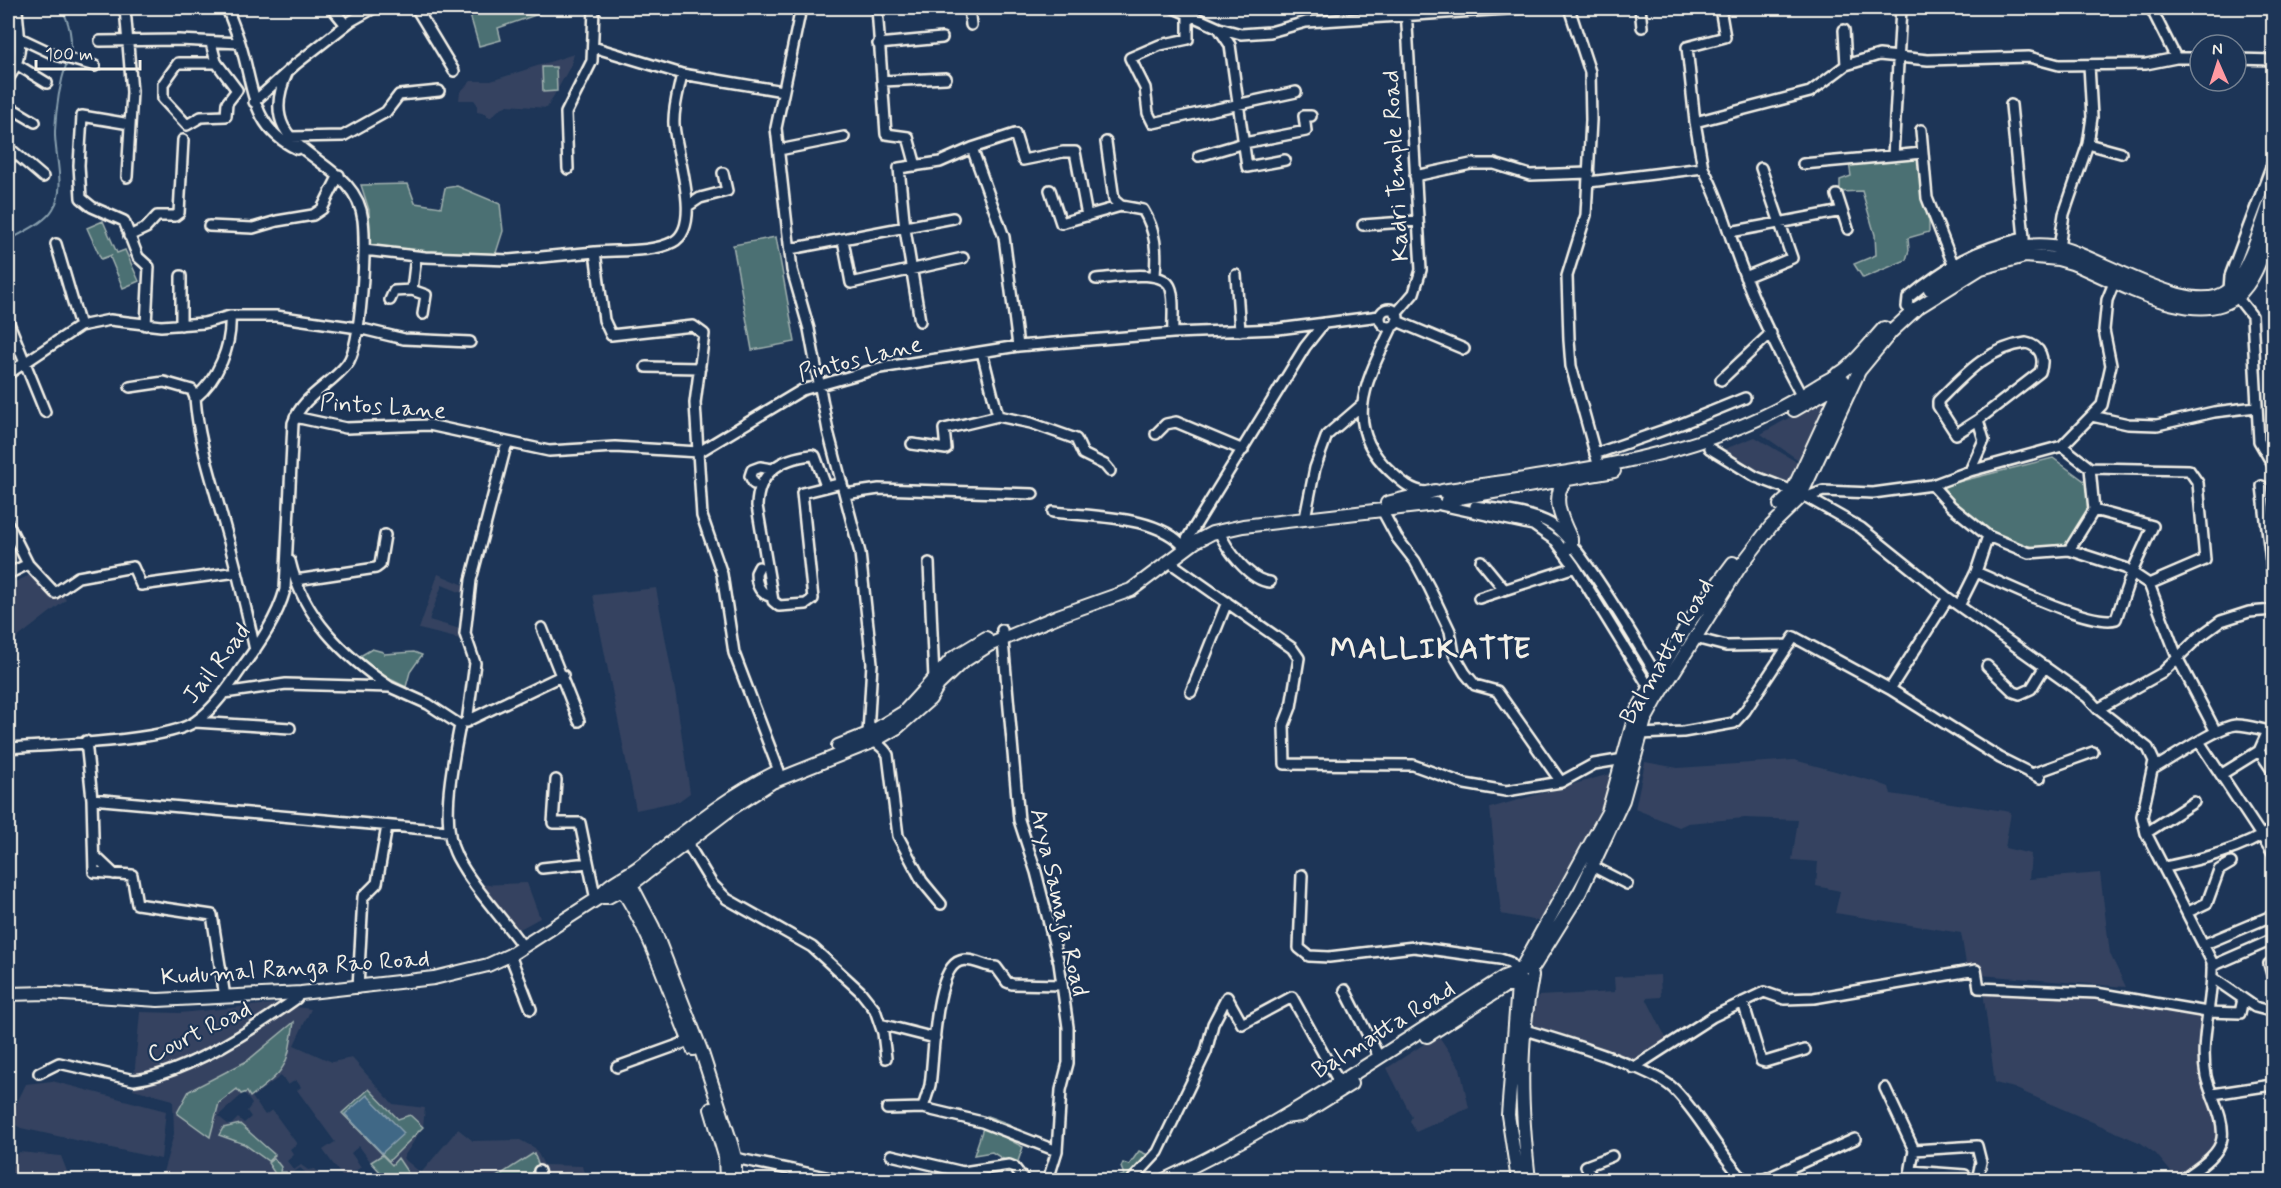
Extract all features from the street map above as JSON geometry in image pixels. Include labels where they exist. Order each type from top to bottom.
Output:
[{"type":"main road","points":[[2233,294],[2274,190]]},
{"type":"main road","points":[[624,883],[684,838],[718,805],[778,771],[870,738],[904,712],[964,650],[1131,583],[1210,527],[1234,521],[1565,482],[1703,442],[1757,422],[1849,371],[1907,307],[1958,271],[2024,242],[2059,248],[2085,256],[2116,277],[2163,302],[2189,308],[2209,308],[2233,294],[2254,273],[2274,222]]},
{"type":"main road","points":[[624,883],[640,867],[772,782],[913,716],[930,699],[938,686],[962,663],[1002,634],[1131,590],[1186,544],[1219,531],[1243,526],[1382,510],[1708,448],[1767,424],[1849,371],[1917,308],[1981,268],[2025,256],[2058,259],[2116,277]]},
{"type":"main road","points":[[1518,1180],[1508,1115],[1523,980],[1608,812],[1636,712],[1650,688],[1661,682],[1690,621],[1766,519],[1800,494],[1849,371]]},
{"type":"main road","name":"Balmatta Road","points":[[1283,1118],[1301,1115],[1505,986],[1523,980],[1534,966],[1580,892],[1623,800],[1640,734],[1656,700],[1661,682],[1695,638],[1738,568],[1800,494],[1849,371]]},
{"type":"main road","points":[[1565,482],[1558,491],[1568,548]]},
{"type":"main road","points":[[624,883],[647,913],[702,1053],[735,1158],[735,1180]]},
{"type":"main road","points":[[624,883],[654,951],[689,1041],[725,1156],[726,1180]]},
{"type":"main road","name":"Kudumal Ranga Rao Road","points":[[8,994],[158,999],[302,996],[462,974],[510,955],[600,896],[608,897],[624,883]]},
{"type":"main road","name":"Balmatta Road","points":[[1164,1180],[1206,1161],[1283,1118],[1504,977],[1523,980]]},
{"type":"main road","points":[[1523,980],[1525,1030],[1521,1107],[1529,1180]]},
{"type":"street","points":[[8,79],[16,64],[22,39],[17,8]]},
{"type":"street","points":[[125,8],[131,84],[127,177]]},
{"type":"street","points":[[227,8],[240,43],[254,102],[275,136],[339,176],[355,192],[364,222],[364,250],[355,346],[348,364],[302,404],[295,417]]},
{"type":"street","points":[[332,8],[346,25]]},
{"type":"street","points":[[254,102],[288,71],[346,25],[374,8]]},
{"type":"street","points":[[416,8],[454,71]]},
{"type":"street","points":[[568,170],[566,113],[592,61],[594,8]]},
{"type":"street","points":[[801,8],[776,128],[790,249],[834,451],[860,553],[872,663],[870,738],[885,749],[888,755],[898,836],[922,881],[941,903]]},
{"type":"street","points":[[877,8],[886,134],[908,137],[916,166]]},
{"type":"street","points":[[969,8],[971,25]]},
{"type":"street","points":[[1174,8],[1188,12],[1219,28],[1241,34],[1270,32],[1306,22],[1406,12],[1523,8]]},
{"type":"street","points":[[1569,8],[1590,72],[1587,215],[1566,287],[1571,366],[1600,470]]},
{"type":"street","points":[[1640,8],[1642,27]]},
{"type":"street","points":[[1720,8],[1725,37],[1688,47],[1695,122],[1703,168],[1715,190],[1745,277],[1802,397]]},
{"type":"street","points":[[1893,156],[1901,8]]},
{"type":"street","points":[[2151,8],[2176,58]]},
{"type":"street","points":[[1188,12],[1188,39],[1185,42],[1165,44],[1130,58],[1144,88],[1148,113],[1153,123],[1296,92]]},
{"type":"street","name":"Kadri Temple Road","points":[[1406,12],[1421,270],[1414,293],[1395,320],[1382,345],[1363,404],[1361,428],[1380,462],[1413,490],[1439,498],[1532,517],[1553,526],[1568,548]]},
{"type":"street","points":[[1219,28],[1230,45],[1247,167],[1285,160]]},
{"type":"street","points":[[1844,30],[1846,65]]},
{"type":"street","points":[[879,44],[942,38]]},
{"type":"street","points":[[22,39],[62,56],[95,66]]},
{"type":"street","points":[[100,41],[179,40],[211,44],[240,43]]},
{"type":"street","points":[[211,44],[217,63],[237,90],[227,103],[226,116],[201,117],[187,125],[163,99],[163,84],[178,63],[217,63]]},
{"type":"street","points":[[593,47],[682,74],[783,91]]},
{"type":"street","points":[[1695,122],[1810,92],[1846,65],[1880,55],[1928,60],[2029,57],[2059,65],[2146,64],[2188,58]]},
{"type":"street","points":[[2248,59],[2274,60]]},
{"type":"street","points":[[16,64],[47,83]]},
{"type":"street","points":[[2059,248],[2064,214],[2088,144],[2092,117],[2089,64]]},
{"type":"street","points":[[288,71],[278,107],[284,130],[305,153]]},
{"type":"street","points":[[364,250],[416,256],[508,260],[652,247],[673,242],[685,227],[688,206],[674,123],[682,74]]},
{"type":"street","points":[[883,81],[946,78]]},
{"type":"street","points":[[290,137],[343,136],[386,112],[399,95],[439,91]]},
{"type":"street","points":[[1907,307],[1908,298],[1967,255],[2024,242],[2011,105]]},
{"type":"street","points":[[8,106],[35,122]]},
{"type":"street","points":[[130,124],[82,116],[79,165],[81,198],[92,207],[118,217],[126,225],[138,257],[149,267],[146,325]]},
{"type":"street","points":[[1199,156],[1244,143],[1306,131],[1304,116],[1311,116]]},
{"type":"street","points":[[1921,130],[1927,198],[1953,264]]},
{"type":"street","points":[[920,321],[904,229],[899,168],[940,162],[972,148],[1015,134],[1023,160],[1062,152],[1074,152],[1087,216]]},
{"type":"street","points":[[779,150],[844,137]]},
{"type":"street","points":[[129,236],[146,228],[157,216],[175,216],[179,213],[183,140]]},
{"type":"street","points":[[1106,142],[1114,200],[1121,206]]},
{"type":"street","points":[[2088,144],[2121,153]]},
{"type":"street","points":[[8,147],[44,177]]},
{"type":"street","points":[[972,148],[1004,237],[1018,346]]},
{"type":"street","points":[[1803,164],[1923,153]]},
{"type":"street","points":[[2274,159],[2230,276],[2233,294],[2252,316],[2259,441],[2274,467]]},
{"type":"street","points":[[1415,176],[1471,164],[1494,164],[1530,175],[1589,178],[1703,168]]},
{"type":"street","points":[[1745,277],[1792,258],[1761,168]]},
{"type":"street","points":[[688,206],[700,198],[727,190],[723,173]]},
{"type":"street","points":[[209,226],[253,228],[313,215],[322,209],[339,176]]},
{"type":"street","points":[[1050,190],[1061,223],[1121,206],[1143,210],[1152,224],[1157,252],[1155,275]]},
{"type":"street","points":[[1837,195],[1848,229]]},
{"type":"street","points":[[1730,232],[1842,211]]},
{"type":"street","points":[[790,249],[953,218]]},
{"type":"street","points":[[1363,225],[1418,221]]},
{"type":"street","points":[[843,240],[851,283],[963,258]]},
{"type":"street","points":[[56,244],[80,326]]},
{"type":"street","points":[[595,252],[607,332],[615,336],[693,326],[704,334],[696,403],[702,516],[723,580],[734,653],[778,771]]},
{"type":"street","points":[[411,290],[416,256]]},
{"type":"street","points":[[1096,279],[1155,275],[1171,288],[1173,333]]},
{"type":"street","points":[[1236,275],[1240,331]]},
{"type":"street","points":[[181,276],[181,325]]},
{"type":"street","points":[[1800,494],[1823,491],[1872,493],[1932,485],[1970,471],[2062,446],[2102,405],[2111,365],[2104,330],[2107,300],[2116,277]]},
{"type":"street","points":[[390,300],[394,291],[411,290],[426,295],[423,314]]},
{"type":"street","name":"Pintos Lane","points":[[295,417],[346,428],[429,425],[549,451],[615,447],[699,452],[802,390],[880,368],[1018,346],[1324,323],[1380,316],[1386,310],[1395,320]]},
{"type":"street","points":[[195,398],[210,384],[220,366],[231,329],[230,316]]},
{"type":"street","points":[[8,374],[80,326],[110,320],[146,325],[181,325],[204,323],[230,316],[276,316],[358,328],[404,339],[470,342]]},
{"type":"street","points":[[1380,316],[1383,326],[1395,320],[1464,350]]},
{"type":"street","points":[[8,321],[45,412]]},
{"type":"street","points":[[1053,512],[1140,522],[1158,528],[1186,544],[1305,347],[1324,323]]},
{"type":"street","points":[[1721,380],[1771,333]]},
{"type":"street","points":[[2026,343],[2036,347],[2042,356],[2040,372],[1978,420],[1956,434],[1938,403],[1966,373],[1997,351],[2026,343]]},
{"type":"street","points":[[981,352],[998,417]]},
{"type":"street","points":[[646,367],[700,368]]},
{"type":"street","points":[[130,387],[164,382],[192,390],[202,448],[237,572],[255,650]]},
{"type":"street","points":[[1595,453],[1681,424],[1745,398]]},
{"type":"street","points":[[1306,513],[1315,468],[1327,435],[1363,404]]},
{"type":"street","points":[[2092,416],[2128,424],[2157,425],[2214,412],[2256,407]]},
{"type":"street","name":"Jail Road","points":[[8,748],[153,736],[195,722],[224,693],[255,650],[281,604],[285,591],[291,430],[295,417]]},
{"type":"street","points":[[912,444],[946,449],[944,429],[998,417],[1031,423],[1076,439],[1083,454],[1105,465],[1110,471]]},
{"type":"street","points":[[1970,471],[1984,440],[1978,420]]},
{"type":"street","points":[[1156,434],[1166,424],[1176,422],[1243,450]]},
{"type":"street","points":[[507,442],[471,580],[465,634],[475,663],[464,723],[452,769],[448,831],[456,856],[523,947]]},
{"type":"street","points":[[2062,446],[2090,468],[2189,470],[2198,483],[2205,560],[2149,584]]},
{"type":"street","points":[[1708,448],[1756,477],[1800,494],[1862,528],[1948,598],[1960,604],[2087,697],[2098,709],[2148,748],[2154,760],[2142,816],[2146,833],[2205,944],[2213,978],[2204,1061],[2222,1138],[2218,1151],[2182,1180]]},
{"type":"street","points":[[820,454],[834,451]]},
{"type":"street","points":[[826,486],[815,456],[812,455],[781,461],[772,469],[759,491],[757,506],[772,597],[779,606],[806,604],[813,599],[801,496],[804,492],[842,483]]},
{"type":"street","points":[[754,484],[750,477],[752,470],[764,467],[772,469]]},
{"type":"street","points":[[2070,550],[2094,510],[2090,468]]},
{"type":"street","points":[[1932,485],[1951,506],[1988,536],[2029,553],[2070,550],[2132,572],[2149,584],[2178,659],[2215,730]]},
{"type":"street","points":[[2262,486],[2274,587]]},
{"type":"street","points":[[844,494],[889,489],[1033,494]]},
{"type":"street","points":[[1382,510],[1429,587],[1450,631],[1454,654],[1465,673],[1475,685],[1497,691],[1561,782]]},
{"type":"street","points":[[1976,573],[2070,612],[2109,622],[2116,619],[2132,572],[2153,526],[2094,510]]},
{"type":"street","points":[[8,524],[28,564],[55,593],[78,577],[133,567],[141,585],[237,572]]},
{"type":"street","points":[[1219,531],[1227,545],[1250,572],[1261,580],[1270,582]]},
{"type":"street","points":[[296,580],[376,568],[380,565],[385,535]]},
{"type":"street","points":[[1960,604],[1976,573],[1988,536]]},
{"type":"street","points":[[1568,548],[1575,567],[1656,700]]},
{"type":"street","points":[[1568,548],[1661,682]]},
{"type":"street","points":[[287,550],[308,608],[321,628],[354,661],[390,687],[464,723]]},
{"type":"street","points":[[1168,561],[1292,648],[1299,658],[1291,707],[1284,725],[1286,764],[1413,765],[1465,784],[1506,791],[1561,782],[1594,764],[1624,759]]},
{"type":"street","points":[[1481,561],[1504,589]]},
{"type":"street","points":[[929,563],[934,679]]},
{"type":"street","points":[[8,573],[28,564]]},
{"type":"street","points":[[759,567],[756,573],[759,588],[765,595],[772,597]]},
{"type":"street","points":[[1479,598],[1575,567]]},
{"type":"street","points":[[1890,689],[1948,598]]},
{"type":"street","points":[[1191,692],[1227,602]]},
{"type":"street","points":[[2098,709],[2162,673],[2199,637],[2221,621],[2249,612],[2274,610]]},
{"type":"street","points":[[542,628],[579,721]]},
{"type":"street","name":"Arya Samaja Road","points":[[1002,634],[1019,820],[1036,872],[1062,985],[1068,1027],[1068,1063],[1061,1090],[1057,1150],[1048,1180]]},
{"type":"street","points":[[1640,734],[1683,732],[1734,723],[1745,711],[1794,637],[1890,689],[2000,758],[2036,776],[2092,752]]},
{"type":"street","points":[[1695,638],[1726,646],[1789,645]]},
{"type":"street","points":[[1987,666],[2014,692],[2020,694],[2031,689],[2045,666]]},
{"type":"street","points":[[242,668],[243,684],[255,689]]},
{"type":"street","points":[[464,723],[562,675]]},
{"type":"street","points":[[224,693],[286,684],[390,687]]},
{"type":"street","points":[[195,722],[290,728]]},
{"type":"street","points":[[2153,769],[2200,743],[2215,730],[2233,724],[2255,726],[2271,731],[2259,751],[2222,774]]},
{"type":"street","points":[[86,741],[92,799],[94,872],[132,875],[137,904],[212,915],[225,997]]},
{"type":"street","points":[[2200,743],[2222,774],[2260,838],[2274,855]]},
{"type":"street","points":[[2259,751],[2274,773]]},
{"type":"street","points":[[556,780],[553,823],[580,823],[588,863],[600,896]]},
{"type":"street","points":[[92,799],[448,831]]},
{"type":"street","points":[[2146,833],[2194,802]]},
{"type":"street","points":[[358,988],[363,897],[377,883],[387,826]]},
{"type":"street","points":[[2165,867],[2229,850],[2260,838],[2274,828]]},
{"type":"street","points":[[684,838],[712,884],[727,899],[793,934],[830,960],[875,1010],[886,1058]]},
{"type":"street","points":[[542,868],[588,863]]},
{"type":"street","points":[[2188,912],[2207,903],[2219,870],[2231,863]]},
{"type":"street","points":[[1592,866],[1627,884]]},
{"type":"street","points":[[1302,875],[1299,948],[1309,956],[1329,957],[1414,947],[1500,959],[1509,962],[1523,980]]},
{"type":"street","points":[[2205,944],[2274,915]]},
{"type":"street","points":[[2212,966],[2274,939]]},
{"type":"street","points":[[510,955],[531,1009]]},
{"type":"street","points":[[923,1108],[930,1086],[941,993],[949,969],[958,961],[967,959],[996,967],[1007,982],[1012,984],[1062,985]]},
{"type":"street","points":[[2274,961],[2269,964],[2274,982]]},
{"type":"street","points":[[1633,1068],[1712,1017],[1764,992],[1784,999],[1814,998],[1976,970],[1979,988],[2096,993],[2210,1012],[2240,1013],[2243,999]]},
{"type":"street","points":[[2213,978],[2255,1006],[2274,1012]]},
{"type":"street","points":[[1345,990],[1379,1057]]},
{"type":"street","name":"Court Road","points":[[39,1073],[59,1063],[134,1080],[142,1079],[183,1065],[260,1025],[302,996]]},
{"type":"street","points":[[1132,1180],[1158,1152],[1206,1052],[1213,1024],[1227,997],[1242,1024],[1292,997],[1339,1082]]},
{"type":"street","points":[[1743,1002],[1761,1061],[1765,1062],[1805,1050]]},
{"type":"street","points":[[880,1024],[934,1038]]},
{"type":"street","points":[[1525,1030],[1633,1068],[1672,1088],[1705,1126],[1744,1180]]},
{"type":"street","points":[[617,1067],[689,1041]]},
{"type":"street","points":[[2213,1094],[2263,1084],[2272,1085],[2274,1088]]},
{"type":"street","points":[[1885,1088],[1914,1150],[1910,1176],[1965,1175]]},
{"type":"street","points":[[887,1109],[923,1108],[982,1122],[1057,1150]]},
{"type":"street","points":[[1763,1180],[1788,1176],[1855,1139]]},
{"type":"street","points":[[1914,1150],[1977,1146],[1981,1162],[1977,1180]]},
{"type":"street","points":[[891,1155],[963,1172],[1009,1165],[1014,1167],[1024,1180]]},
{"type":"street","points":[[1593,1180],[1586,1166],[1612,1156]]},
{"type":"street","points":[[735,1158],[840,1180]]},
{"type":"shaded area","points":[[574,54],[571,65],[547,108],[508,105],[491,117],[487,117],[487,114],[477,112],[477,104],[474,100],[459,100],[460,92],[471,81],[491,81]]},
{"type":"shaded area","points":[[1828,400],[1803,463],[1761,434],[1814,403]]},
{"type":"shaded area","points":[[1755,437],[1800,464],[1787,495],[1717,452]]},
{"type":"shaded area","points":[[44,569],[66,600],[8,645],[8,585]]},
{"type":"shaded area","points":[[438,574],[469,587],[467,595],[442,585],[429,620],[460,629],[460,639],[419,629]]},
{"type":"shaded area","points":[[656,588],[676,696],[690,793],[679,801],[636,810],[593,595]]},
{"type":"shaded area","points":[[1794,760],[1876,782],[1889,787],[1891,794],[2011,812],[2005,848],[2031,854],[2029,879],[2100,873],[2110,954],[2126,987],[1980,975],[1976,965],[1966,964],[1961,933],[1835,913],[1840,891],[1816,886],[1818,862],[1792,860],[1798,820],[1745,818],[1688,823],[1679,827],[1635,809],[1645,762],[1678,768]]},
{"type":"shaded area","points":[[1610,774],[1599,820],[1543,922],[1501,914],[1490,808]]},
{"type":"shaded area","points":[[527,883],[540,918],[518,930],[510,926],[480,885]]},
{"type":"shaded area","points":[[1660,975],[1661,997],[1646,998],[1668,1042],[1633,1066],[1531,1030],[1538,996],[1615,992],[1614,977]]},
{"type":"shaded area","points":[[1983,991],[2084,995],[2206,1017],[2200,1066],[2217,1125],[2218,1140],[2206,1155],[2176,1178],[2156,1154],[2141,1143],[2014,1088],[1995,1083]]},
{"type":"shaded area","points":[[271,1004],[311,1009],[294,1045],[332,1062],[352,1058],[393,1104],[425,1108],[423,1127],[403,1158],[421,1173],[458,1129],[473,1141],[520,1140],[535,1148],[544,1165],[582,1166],[586,1180],[544,1180],[533,1153],[492,1180],[403,1180],[410,1176],[398,1158],[384,1176],[376,1180],[381,1176],[359,1146],[351,1153],[361,1167],[344,1179],[323,1150],[335,1142],[297,1090],[301,1087],[296,1080],[288,1085],[281,1076],[252,1097],[265,1115],[272,1110],[297,1144],[290,1149],[294,1155],[287,1161],[294,1170],[301,1165],[308,1170],[315,1169],[324,1180],[318,1180],[312,1172],[307,1174],[300,1168],[291,1174],[295,1180],[286,1172],[280,1172],[268,1164],[279,1180],[12,1180],[11,1168],[19,1152],[61,1156],[68,1174],[161,1179],[174,1134],[173,1100],[133,1089],[140,1012],[180,1013]],"holes":[[[294,1023],[249,1096],[247,1092],[237,1089],[219,1103],[189,1091],[247,1061]],[[244,1093],[252,1104],[247,1111],[251,1117],[244,1123],[238,1118],[230,1126],[218,1116]],[[240,1124],[269,1148],[274,1156],[268,1161],[244,1144],[220,1136]]]},
{"type":"shaded area","points":[[1438,1035],[1460,1068],[1469,1108],[1416,1132],[1410,1121],[1412,1117],[1387,1068]]},
{"type":"shaded area","points":[[52,1081],[166,1111],[161,1159],[21,1128],[8,1121],[26,1084]]},
{"type":"shaded area","points":[[367,1095],[404,1133],[382,1153],[345,1114]]},
{"type":"green space","points":[[468,8],[546,8],[547,11],[498,28],[501,40],[479,46]]},
{"type":"green space","points":[[542,67],[556,67],[557,91],[543,92]]},
{"type":"green space","points":[[1920,157],[1932,224],[1929,222],[1929,232],[1908,238],[1909,250],[1906,260],[1863,278],[1854,264],[1876,255],[1875,235],[1862,191],[1840,192],[1840,180],[1851,176],[1849,163]]},
{"type":"green space","points":[[408,184],[415,203],[441,207],[445,188],[457,186],[500,204],[503,231],[495,256],[416,256],[370,246],[369,210],[361,185]]},
{"type":"green space","points":[[103,221],[117,253],[125,250],[139,281],[123,288],[110,257],[112,255],[101,259],[87,228]]},
{"type":"green space","points":[[776,237],[795,342],[752,350],[733,245]]},
{"type":"green space","points":[[2053,458],[2087,483],[2094,510],[2078,527],[2069,547],[2047,548],[2011,542],[1981,526],[1938,487]]},
{"type":"green space","points":[[372,649],[384,654],[414,652],[422,655],[410,672],[406,687],[370,669],[360,656]]},
{"type":"green space","points":[[294,1022],[287,1059],[278,1073],[250,1097],[247,1092],[241,1094],[237,1089],[219,1103],[210,1137],[177,1113],[189,1091],[247,1061]]},
{"type":"green space","points":[[369,1089],[398,1119],[410,1115],[423,1127],[389,1161],[342,1113]]},
{"type":"green space","points":[[987,1116],[1009,1124],[1006,1138],[1023,1147],[1016,1167],[992,1152],[974,1155]]},
{"type":"green space","points":[[240,1124],[275,1155],[268,1161],[244,1144],[219,1135],[223,1128]]},
{"type":"green space","points":[[1139,1151],[1148,1155],[1148,1159],[1126,1180],[1116,1180],[1115,1178],[1124,1175],[1121,1167],[1123,1163],[1129,1165]]},
{"type":"green space","points":[[534,1153],[544,1180],[492,1180]]},
{"type":"green space","points":[[382,1155],[392,1165],[398,1158],[410,1176],[403,1180],[377,1180],[383,1175],[371,1162]]},
{"type":"green space","points":[[274,1158],[281,1167],[280,1172],[286,1172],[295,1180],[279,1180],[268,1163]]},
{"type":"waterway","points":[[61,8],[70,31],[69,56]]},
{"type":"waterway","points":[[8,241],[44,219],[57,201],[60,181],[55,140],[57,105],[67,62]]},
{"type":"district","name":"MALLIKATTE","points":[[1431,648]]}]
